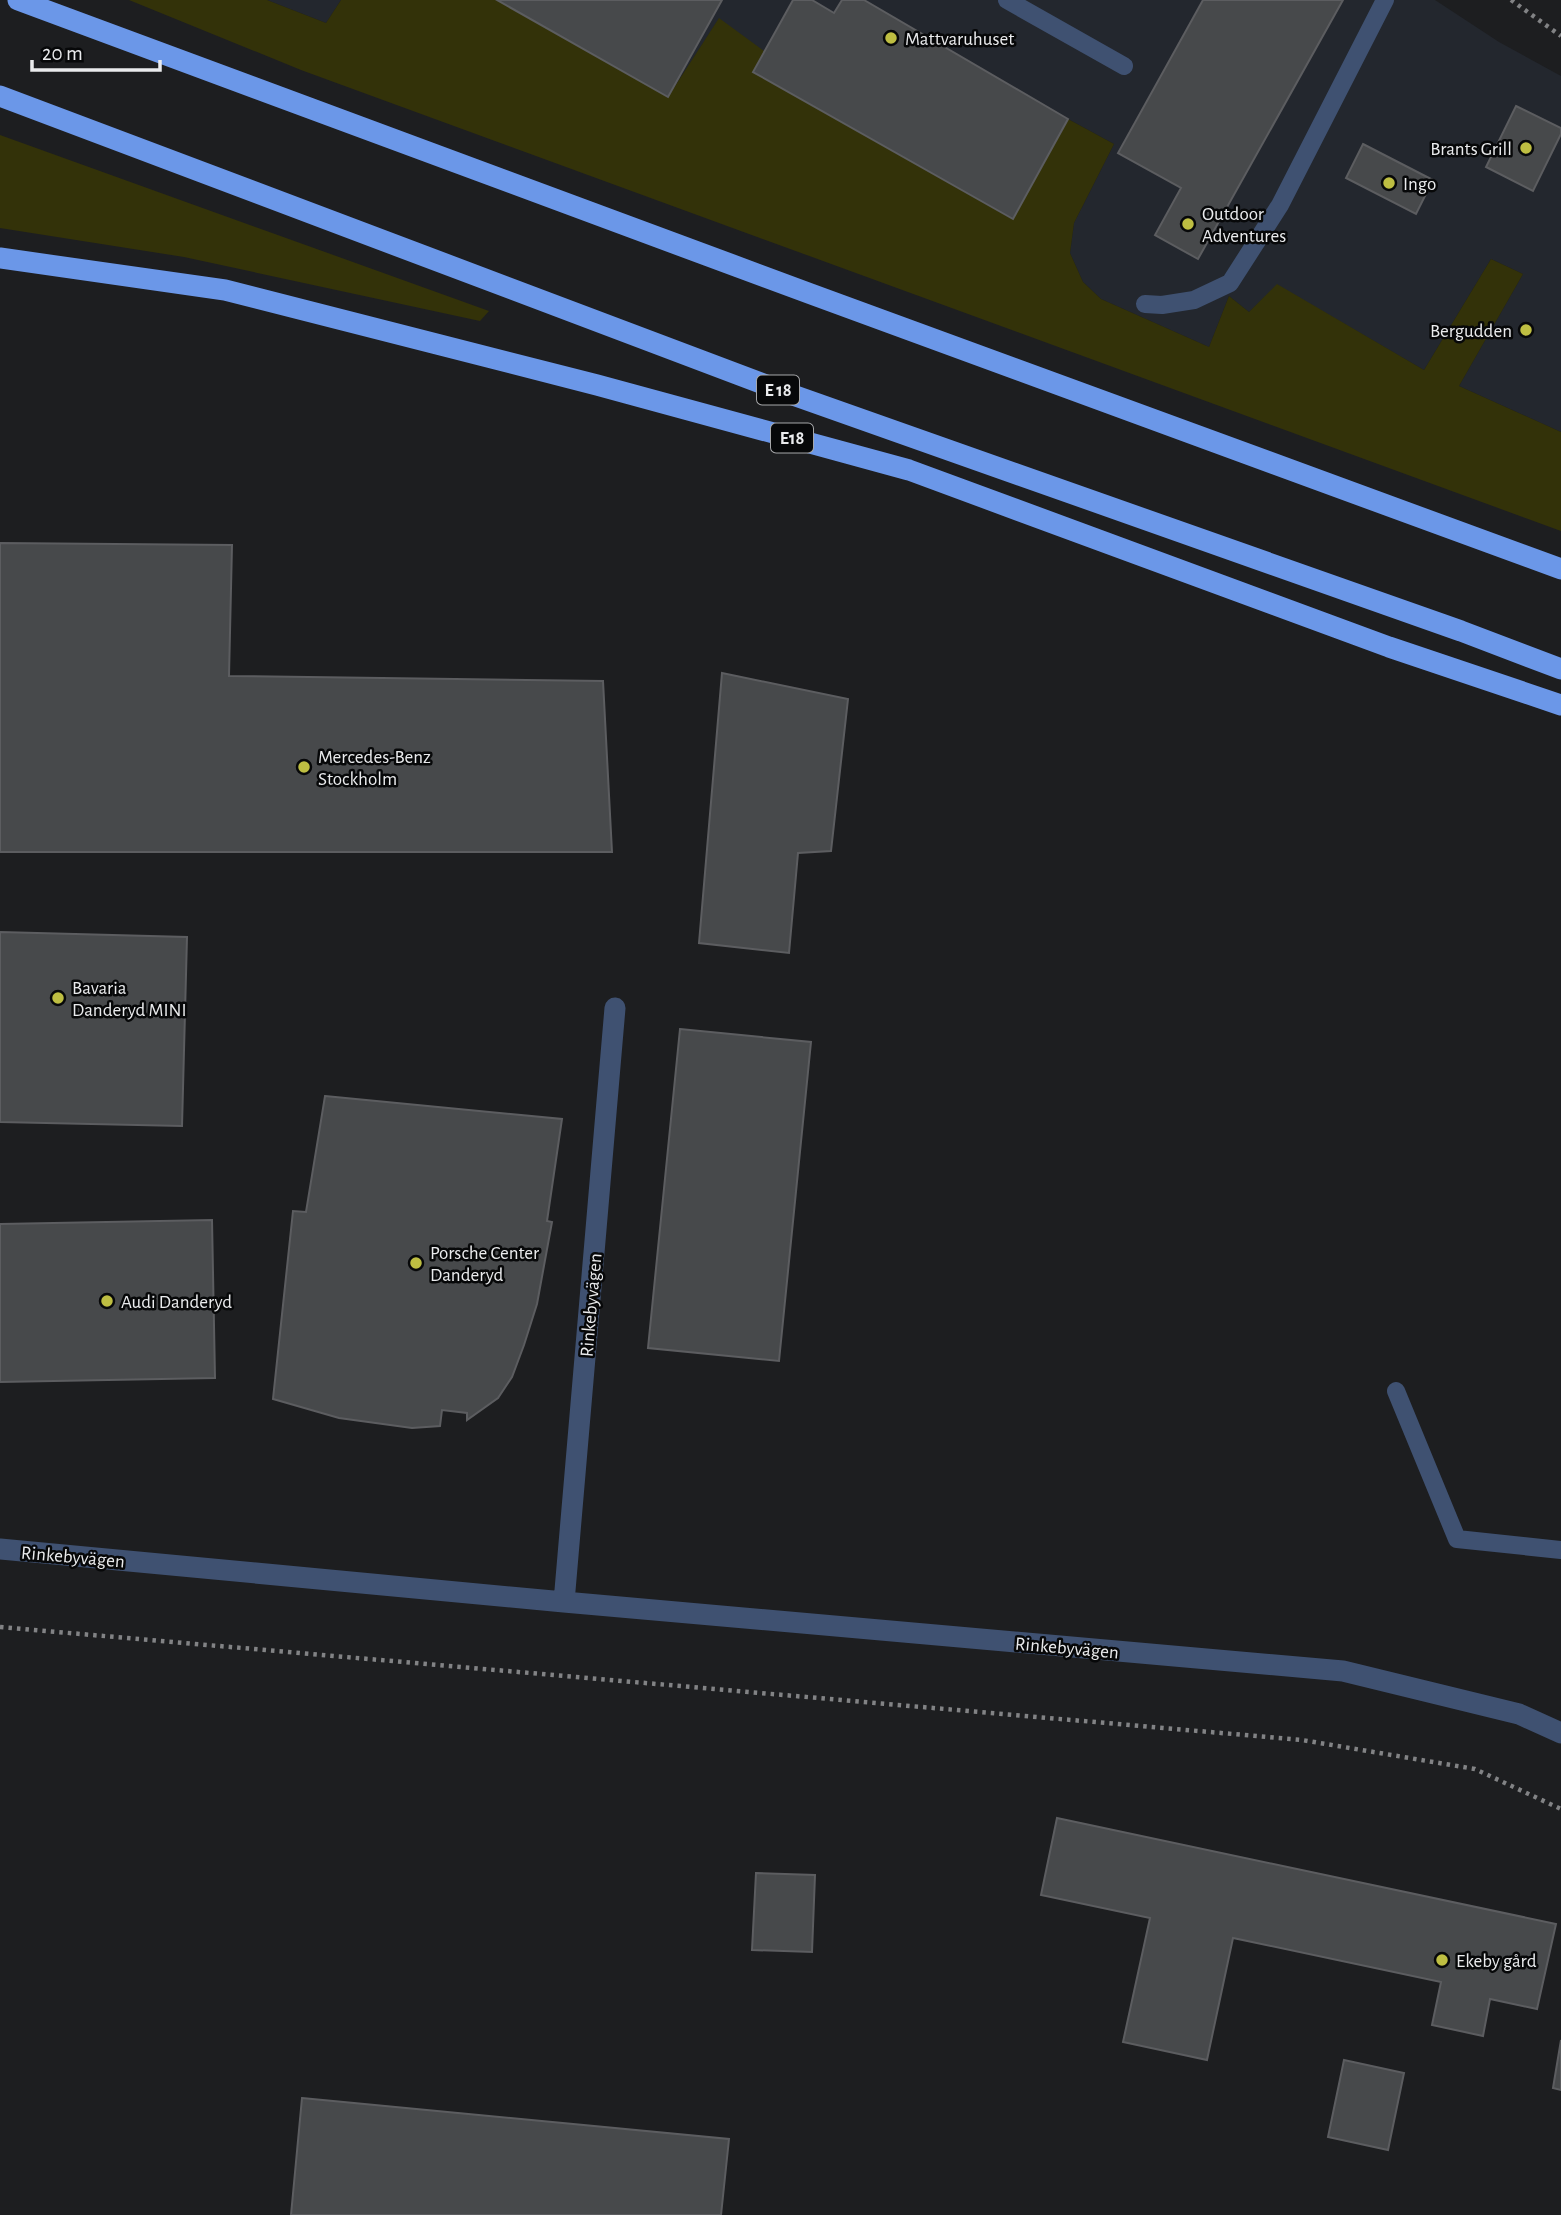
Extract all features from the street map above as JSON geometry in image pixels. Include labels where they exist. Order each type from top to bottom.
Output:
[{"type":"highway","points":[[18,0],[1561,569]]},
{"type":"highway","name":"E 18","points":[[0,96],[790,394],[1461,631],[1561,669]]},
{"type":"highway","name":"E18","points":[[0,258],[225,290],[597,385],[909,470],[1389,647],[1561,705]]},
{"type":"street","name":"Rinkebyvägen","points":[[564,1602],[615,1008]]},
{"type":"street","name":"Rinkebyvägen","points":[[0,1549],[1343,1671],[1520,1714],[1561,1733]]},
{"type":"lane","points":[[1007,0],[1124,66]]},
{"type":"lane","points":[[1145,304],[1162,305],[1194,300],[1230,283],[1280,205],[1385,0]]},
{"type":"lane","points":[[1396,1391],[1457,1539],[1561,1550]]},
{"type":"path","points":[[1511,0],[1561,36]]},
{"type":"path","points":[[0,1627],[1302,1740],[1475,1769],[1561,1809]]},
{"type":"shaded area","points":[[129,0],[267,0],[326,23],[341,0],[497,0],[668,97],[719,18],[764,51],[753,72],[1012,219],[1068,119],[1114,144],[1074,223],[1070,253],[1083,282],[1101,299],[1209,347],[1229,296],[1249,312],[1277,284],[1424,370],[1491,259],[1523,274],[1459,386],[1561,432],[1561,531],[301,70]]},
{"type":"shaded area","points":[[267,0],[341,0],[326,23]]},
{"type":"shaded area","points":[[497,0],[1435,0],[1499,42],[1561,76],[1561,432],[1459,386],[1523,274],[1491,259],[1424,370],[1277,285],[1249,312],[1229,296],[1209,347],[1101,299],[1083,282],[1070,253],[1074,223],[1114,144],[1068,119],[1013,219],[753,72],[719,19],[668,97]]},
{"type":"shaded area","points":[[0,135],[489,311],[480,321],[184,257],[0,228]]},
{"type":"building","points":[[497,0],[722,0],[668,97]]},
{"type":"building","points":[[793,0],[812,0],[834,13],[842,0],[864,0],[1068,119],[1013,219],[753,72]]},
{"type":"building","points":[[1203,0],[1343,0],[1198,259],[1155,235],[1181,188],[1118,153]]},
{"type":"building","points":[[1516,106],[1561,128],[1561,134],[1533,191],[1486,167]]},
{"type":"building","points":[[1363,144],[1433,180],[1416,214],[1346,178]]},
{"type":"building","name":"Mercedes-Benz Stockholm","points":[[0,543],[232,545],[229,676],[603,681],[612,852],[0,852]]},
{"type":"building","points":[[722,673],[848,699],[831,851],[798,853],[789,953],[699,943]]},
{"type":"building","points":[[0,932],[187,937],[182,1126],[0,1122]]},
{"type":"building","points":[[680,1029],[811,1042],[779,1361],[648,1348]]},
{"type":"building","name":"Porsche Center Danderyd","points":[[325,1096],[562,1119],[547,1221],[552,1222],[537,1304],[512,1377],[498,1398],[467,1420],[467,1413],[442,1410],[440,1426],[412,1428],[339,1418],[273,1399],[293,1211],[306,1212]]},
{"type":"building","name":"Audi Danderyd","points":[[212,1220],[215,1378],[0,1382],[0,1224]]},
{"type":"building","name":"Ekeby gård","points":[[1057,1818],[1556,1924],[1537,2009],[1490,1999],[1483,2036],[1432,2025],[1441,1982],[1233,1938],[1207,2060],[1123,2042],[1150,1918],[1041,1895]]},
{"type":"building","points":[[756,1873],[815,1875],[812,1952],[752,1950]]},
{"type":"building","points":[[1561,2040],[1561,2090],[1553,2088]]},
{"type":"building","points":[[1344,2060],[1404,2073],[1388,2150],[1328,2137]]},
{"type":"building","points":[[302,2098],[729,2139],[721,2215],[291,2215]]},
{"type":"place","name":"Mattvaruhuset","points":[[891,38]]},
{"type":"place","name":"Brants Grill","points":[[1526,148]]},
{"type":"place","name":"Ingo","points":[[1389,183]]},
{"type":"place","name":"Outdoor Adventures","points":[[1188,224]]},
{"type":"place","name":"Bergudden","points":[[1526,330]]},
{"type":"place","name":"Mercedes-Benz Stockholm","points":[[304,767]]},
{"type":"place","name":"Bavaria Danderyd MINI","points":[[58,998]]},
{"type":"place","name":"Porsche Center Danderyd","points":[[416,1263]]},
{"type":"place","name":"Audi Danderyd","points":[[107,1301]]},
{"type":"place","name":"Ekeby gård","points":[[1442,1960]]}]
